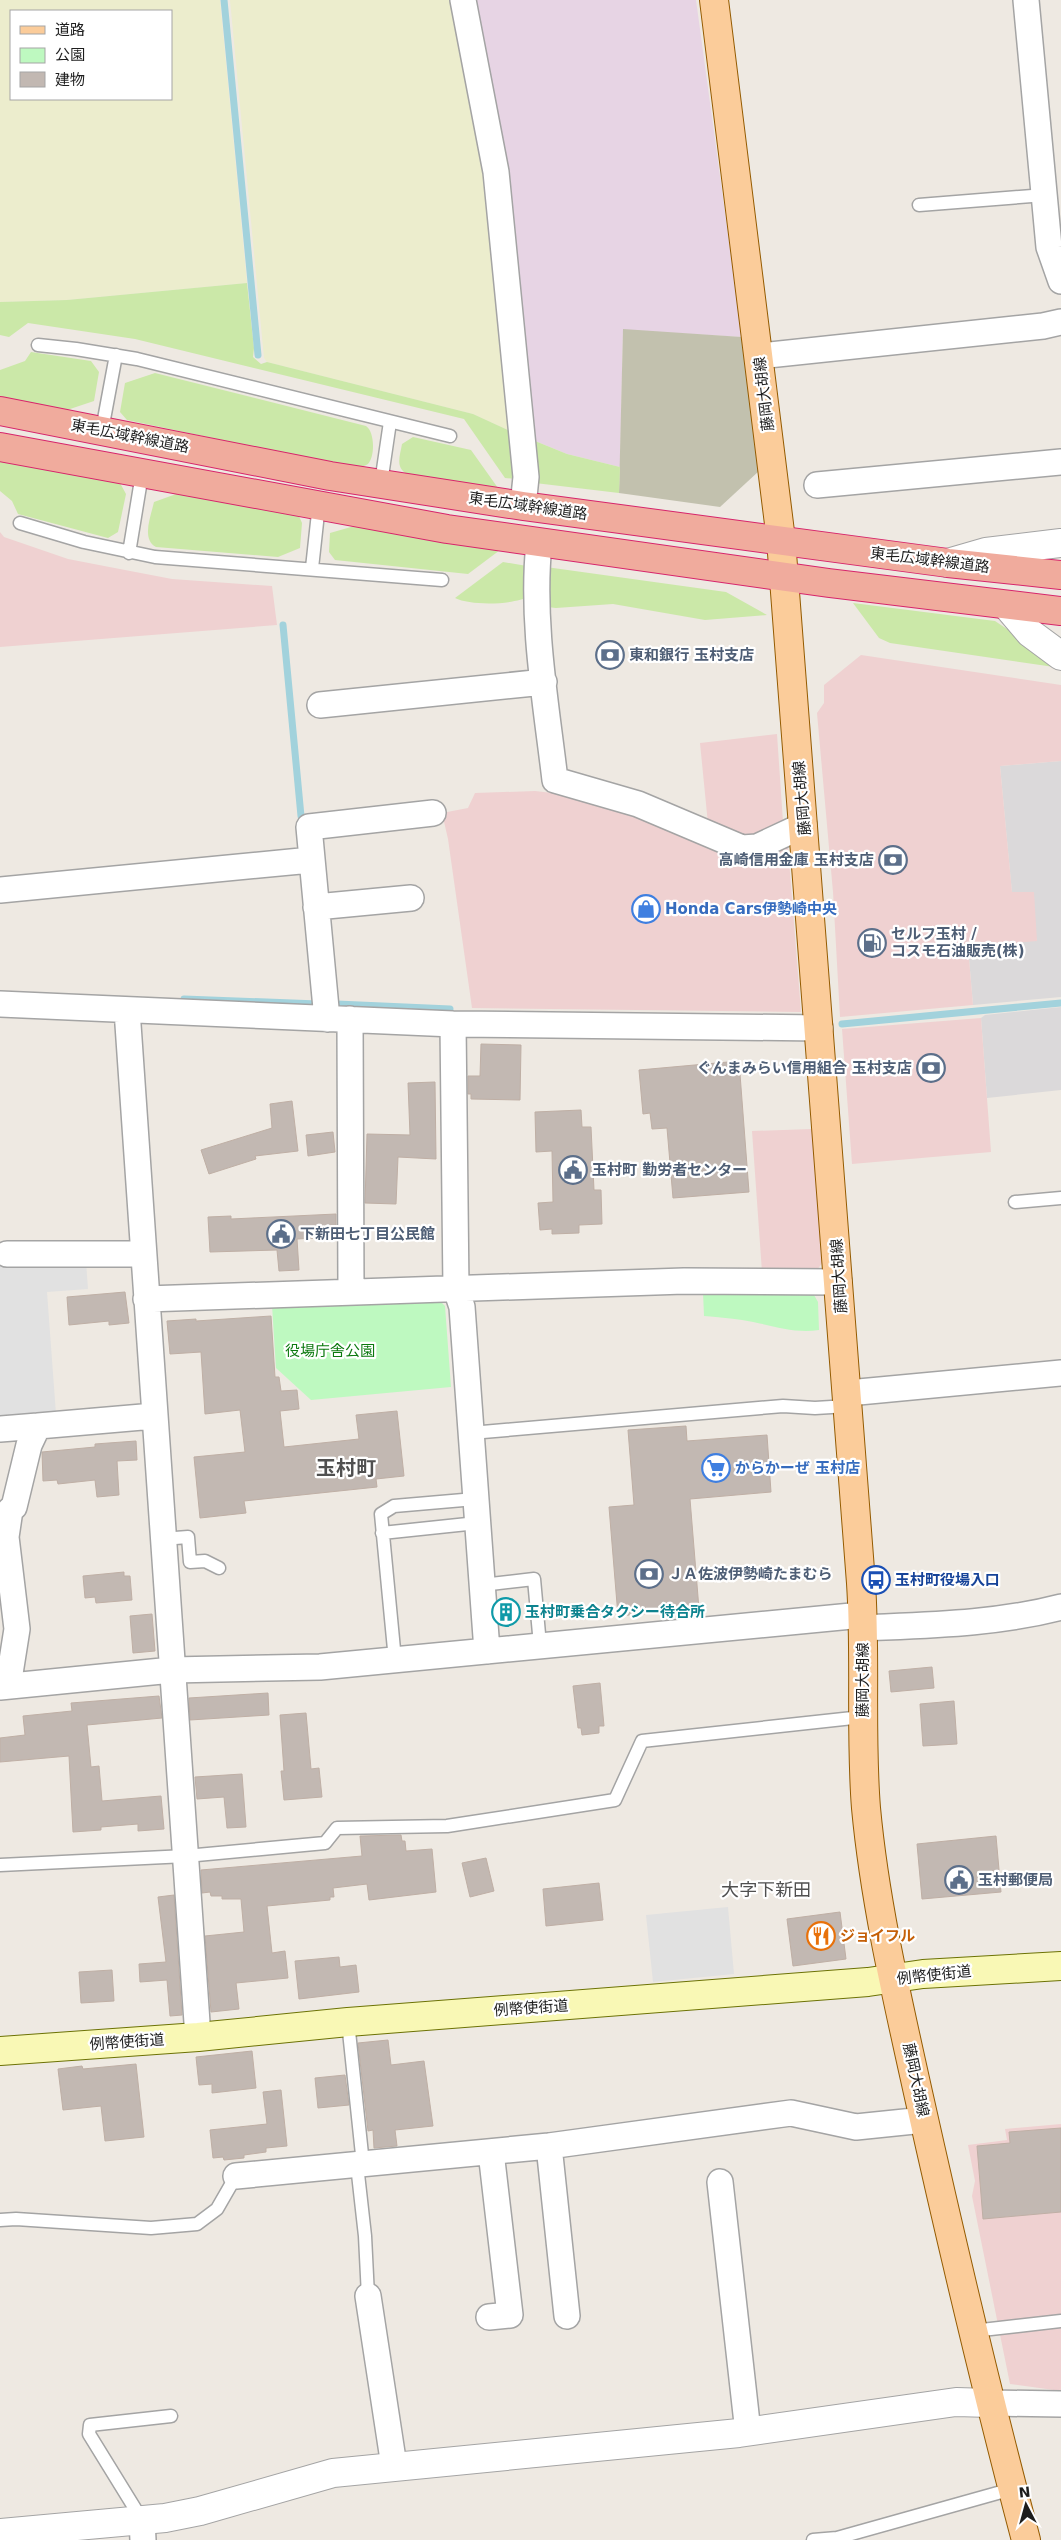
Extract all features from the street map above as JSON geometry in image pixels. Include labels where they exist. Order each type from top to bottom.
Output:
[{"type":"highway","name":"東毛広域幹線道路","points":[[0,411],[330,476],[524,506],[948,563],[1061,575]]},
{"type":"highway","points":[[0,447],[447,529],[784,577],[1007,606],[1061,611]]},
{"type":"main road","name":"藤岡大胡線","points":[[714,0],[760,356],[781,540],[820,1028],[863,1622],[862,1717],[866,1809],[879,1898],[894,1979],[924,2120],[990,2403],[1026,2540]]},
{"type":"main road","name":"例幣使街道","points":[[0,2051],[198,2037],[348,2022],[894,1979],[923,1974],[1061,1966]]},
{"type":"street","points":[[463,0],[496,172],[526,477],[524,506]]},
{"type":"street","points":[[1026,0],[1049,247],[1061,281]]},
{"type":"street","points":[[760,356],[1043,326],[1061,322]]},
{"type":"street","points":[[817,485],[1061,462]]},
{"type":"street","points":[[539,543],[537,583],[544,682],[555,780],[638,804],[742,848],[757,847],[804,825]]},
{"type":"street","points":[[948,563],[986,552],[1061,543]]},
{"type":"street","points":[[1007,606],[1030,633],[1061,656]]},
{"type":"street","points":[[320,704],[544,682]]},
{"type":"street","points":[[350,1292],[339,1019],[316,907],[308,827],[433,813]]},
{"type":"street","points":[[0,890],[311,860]]},
{"type":"street","points":[[316,907],[411,898]]},
{"type":"street","points":[[0,1004],[453,1024],[820,1028]]},
{"type":"street","points":[[127,1010],[162,1539],[198,2037]]},
{"type":"street","points":[[453,1024],[456,1289],[462,1307],[487,1651]]},
{"type":"street","points":[[8,1254],[143,1254]]},
{"type":"street","points":[[146,1299],[703,1281],[839,1282]]},
{"type":"street","points":[[848,1400],[1061,1373]]},
{"type":"street","points":[[0,1430],[154,1416]]},
{"type":"street","points":[[38,1426],[29,1445],[14,1507],[10,1510],[3,1533],[17,1629],[4,1686],[172,1670],[320,1667],[540,1646],[863,1622],[959,1624],[1036,1614],[1061,1608]]},
{"type":"street","points":[[236,2176],[549,2146],[791,2113],[856,2127],[924,2120]]},
{"type":"street","points":[[549,2146],[567,2316]]},
{"type":"street","points":[[489,2317],[510,2314],[491,2152]]},
{"type":"street","points":[[720,2182],[748,2432]]},
{"type":"street","points":[[368,2296],[394,2466]]},
{"type":"street","points":[[0,2533],[142,2530],[316,2477],[394,2466],[748,2432],[956,2402],[1061,2404]]},
{"type":"lane","points":[[919,205],[1045,195]]},
{"type":"lane","points":[[38,345],[116,355],[450,436]]},
{"type":"lane","points":[[102,430],[116,355]]},
{"type":"lane","points":[[381,483],[390,422]]},
{"type":"lane","points":[[129,553],[142,474]]},
{"type":"lane","points":[[312,568],[319,504]]},
{"type":"lane","points":[[20,523],[129,553],[200,562],[312,568],[442,580]]},
{"type":"lane","points":[[1015,1202],[1061,1198]]},
{"type":"lane","points":[[471,1433],[783,1406],[815,1408],[848,1400]]},
{"type":"lane","points":[[396,1660],[381,1514],[394,1506],[476,1511]]},
{"type":"lane","points":[[382,1533],[476,1511]]},
{"type":"lane","points":[[162,1539],[188,1537],[190,1562],[206,1561],[219,1568]]},
{"type":"lane","points":[[482,1585],[534,1579],[540,1646]]},
{"type":"lane","points":[[0,1865],[186,1856],[325,1843],[337,1828],[447,1826],[616,1800],[642,1741],[862,1717]]},
{"type":"lane","points":[[348,2022],[360,2164],[368,2296]]},
{"type":"lane","points":[[0,2220],[16,2219],[151,2228],[197,2224],[218,2209],[236,2176]]},
{"type":"lane","points":[[973,2331],[1061,2321]]},
{"type":"lane","points":[[142,2530],[89,2434],[90,2425],[171,2416]]},
{"type":"lane","points":[[813,2540],[836,2538],[1012,2489]]},
{"type":"shaded area","points":[[0,0],[220,0],[247,283],[67,300],[0,302]]},
{"type":"shaded area","points":[[230,0],[456,0],[490,182],[510,431],[473,414],[267,362],[264,358]]},
{"type":"shaded area","points":[[475,0],[696,0],[742,337],[623,330],[620,467],[567,454],[535,441]]},
{"type":"shaded area","points":[[623,329],[742,337],[759,471],[720,507],[619,493]]},
{"type":"shaded area","points":[[0,532],[4,537],[68,559],[172,579],[272,586],[277,625],[0,647]]},
{"type":"shaded area","points":[[861,655],[1061,685],[1061,761],[1000,766],[1012,892],[1034,892],[1037,941],[968,947],[973,1005],[840,1017],[833,892],[817,713],[824,703],[824,685]]},
{"type":"shaded area","points":[[777,734],[783,822],[760,838],[740,839],[708,824],[700,743]]},
{"type":"shaded area","points":[[1061,761],[1061,997],[973,1005],[968,947],[1037,940],[1012,893],[1000,766]]},
{"type":"shaded area","points":[[535,791],[596,798],[652,815],[720,852],[742,857],[763,858],[788,847],[801,1012],[472,1008],[448,839],[442,813],[468,808],[475,793]]},
{"type":"shaded area","points":[[1061,1007],[1061,1090],[987,1098],[981,1018],[985,1015]]},
{"type":"shaded area","points":[[981,1018],[991,1152],[852,1164],[842,1029]]},
{"type":"shaded area","points":[[812,1129],[823,1262],[817,1270],[762,1272],[752,1131]]},
{"type":"shaded area","points":[[0,1261],[86,1261],[88,1289],[47,1292],[56,1414],[0,1420]]},
{"type":"shaded area","points":[[728,1907],[734,1974],[653,1982],[646,1915]]},
{"type":"shaded area","points":[[1061,2124],[1061,2391],[1010,2384],[972,2196],[975,2181],[968,2145],[1007,2140],[1005,2129]]},
{"type":"green space","points":[[247,283],[254,348],[253,357],[261,364],[267,362],[473,414],[510,431],[510,443],[514,443],[518,479],[505,478],[464,419],[135,339],[28,323],[9,337],[0,335],[0,302],[67,300]]},
{"type":"green space","points":[[31,352],[91,361],[99,372],[94,401],[67,410],[0,397],[0,370],[25,361]]},
{"type":"green space","points":[[155,373],[366,426],[371,433],[372,456],[365,466],[352,467],[127,420],[120,412],[125,383]]},
{"type":"green space","points":[[413,437],[471,450],[498,488],[407,474],[400,465],[402,444]]},
{"type":"green space","points":[[535,441],[567,454],[620,467],[619,493],[535,483]]},
{"type":"green space","points":[[0,460],[120,483],[126,494],[118,532],[108,538],[18,514],[12,501],[0,491]]},
{"type":"green space","points":[[179,493],[298,514],[302,523],[300,548],[278,557],[156,547],[151,543],[148,533],[154,502]]},
{"type":"green space","points":[[358,525],[500,550],[468,574],[335,560],[329,552],[330,533]]},
{"type":"green space","points":[[503,562],[527,566],[530,596],[503,603],[471,602],[455,598]]},
{"type":"green space","points":[[546,567],[726,592],[767,615],[705,620],[613,604],[547,607]]},
{"type":"green space","points":[[853,603],[995,621],[1007,629],[1010,627],[1061,668],[890,643],[879,638]]},
{"type":"green space","points":[[703,1292],[814,1295],[818,1302],[819,1330],[790,1330],[742,1320],[704,1316]]},
{"type":"green space","name":"役場庁舎公園","points":[[439,1300],[445,1306],[451,1387],[311,1400],[276,1368],[272,1305]]},
{"type":"building","points":[[481,1044],[521,1045],[520,1100],[471,1099],[471,1094],[468,1094],[468,1076],[480,1076]]},
{"type":"building","points":[[739,1061],[749,1192],[673,1198],[667,1128],[652,1129],[650,1113],[643,1114],[639,1070]]},
{"type":"building","points":[[435,1082],[436,1159],[398,1157],[396,1204],[365,1203],[367,1134],[410,1135],[408,1083]]},
{"type":"building","points":[[292,1101],[298,1151],[255,1156],[256,1159],[209,1174],[201,1150],[272,1128],[270,1104]]},
{"type":"building","name":"玉村町 勤労者センター","points":[[581,1110],[582,1127],[591,1127],[594,1190],[601,1190],[602,1224],[579,1225],[579,1233],[552,1234],[552,1229],[540,1230],[538,1203],[553,1202],[552,1151],[536,1152],[535,1112]]},
{"type":"building","points":[[333,1132],[335,1152],[308,1156],[306,1135]]},
{"type":"building","points":[[336,1214],[336,1237],[297,1239],[299,1270],[279,1271],[277,1250],[210,1252],[208,1217],[231,1216],[231,1219]]},
{"type":"building","points":[[125,1292],[129,1323],[109,1325],[109,1321],[69,1325],[67,1297]]},
{"type":"building","points":[[271,1316],[275,1377],[279,1377],[281,1391],[297,1390],[299,1409],[280,1411],[284,1447],[359,1439],[356,1415],[397,1411],[404,1476],[376,1479],[377,1487],[244,1501],[246,1513],[200,1518],[194,1457],[245,1452],[240,1410],[205,1414],[201,1352],[170,1354],[167,1321]]},
{"type":"building","points":[[686,1426],[687,1441],[767,1435],[771,1492],[690,1499],[699,1609],[618,1616],[609,1507],[634,1505],[628,1430]]},
{"type":"building","points":[[136,1441],[137,1460],[117,1461],[119,1495],[97,1497],[95,1480],[58,1484],[57,1480],[43,1481],[42,1452],[95,1447],[95,1444]]},
{"type":"building","points":[[124,1572],[124,1576],[130,1576],[132,1600],[96,1603],[95,1597],[85,1598],[83,1576]]},
{"type":"building","points":[[152,1614],[155,1651],[133,1653],[130,1616]]},
{"type":"building","points":[[932,1667],[934,1688],[891,1692],[889,1671]]},
{"type":"building","points":[[600,1683],[604,1726],[599,1726],[599,1733],[582,1735],[581,1728],[578,1728],[573,1686]]},
{"type":"building","points":[[268,1693],[269,1715],[190,1720],[189,1698]]},
{"type":"building","points":[[159,1696],[162,1718],[87,1725],[91,1767],[99,1766],[102,1801],[161,1796],[164,1829],[138,1831],[138,1824],[101,1827],[101,1830],[73,1832],[69,1756],[0,1762],[0,1738],[25,1735],[23,1716],[72,1711],[71,1703]]},
{"type":"building","points":[[954,1701],[957,1744],[923,1746],[920,1704]]},
{"type":"building","points":[[306,1713],[311,1769],[319,1768],[322,1797],[284,1800],[281,1771],[284,1771],[280,1715]]},
{"type":"building","points":[[242,1774],[246,1827],[227,1828],[224,1797],[197,1799],[195,1777]]},
{"type":"building","points":[[401,1835],[402,1841],[405,1841],[406,1851],[432,1849],[436,1892],[369,1900],[367,1884],[333,1888],[334,1897],[330,1897],[330,1900],[267,1906],[272,1953],[285,1951],[288,1978],[236,1983],[239,2009],[211,2012],[205,1936],[244,1932],[241,1899],[222,1899],[222,1896],[211,1896],[210,1892],[202,1893],[201,1870],[362,1856],[360,1836]]},
{"type":"building","points":[[996,1836],[1001,1892],[922,1899],[917,1844]]},
{"type":"building","points":[[486,1858],[494,1891],[470,1897],[462,1863]]},
{"type":"building","points":[[599,1883],[603,1920],[546,1926],[543,1889]]},
{"type":"building","points":[[174,1895],[182,2015],[170,2016],[167,1980],[140,1982],[139,1964],[166,1962],[158,1897]]},
{"type":"building","points":[[840,1912],[846,1959],[793,1966],[787,1919]]},
{"type":"building","points":[[339,1957],[340,1967],[356,1965],[359,1992],[299,1999],[295,1961]]},
{"type":"building","points":[[112,1970],[114,2001],[81,2003],[79,1972]]},
{"type":"building","points":[[388,2040],[391,2065],[424,2061],[433,2126],[395,2130],[397,2146],[374,2148],[373,2130],[368,2131],[358,2043]]},
{"type":"building","points":[[252,2051],[256,2088],[212,2093],[212,2084],[199,2085],[196,2057]]},
{"type":"building","points":[[136,2064],[144,2137],[105,2141],[101,2106],[63,2110],[58,2069],[82,2066],[83,2069]]},
{"type":"building","points":[[345,2075],[349,2105],[318,2108],[315,2078]]},
{"type":"building","points":[[281,2090],[287,2146],[266,2148],[266,2152],[244,2155],[244,2158],[224,2160],[223,2157],[213,2158],[210,2130],[267,2124],[263,2092]]},
{"type":"building","points":[[1061,2128],[1061,2212],[983,2219],[977,2146],[1010,2143],[1009,2132]]},
{"type":"waterway","points":[[224,0],[258,355]]},
{"type":"waterway","points":[[283,625],[301,816]]},
{"type":"waterway","points":[[184,999],[318,1004],[318,1001]]},
{"type":"waterway","points":[[842,1024],[1061,1003]]},
{"type":"waterway","points":[[337,1004],[450,1009]]},
{"type":"place","name":"東和銀行 玉村支店","points":[[610,655]]},
{"type":"place","name":"高崎信用金庫 玉村支店","points":[[893,860]]},
{"type":"place","name":"Honda Cars伊勢崎中央","points":[[646,909]]},
{"type":"place","name":"セルフ玉村 / コスモ石油販売(株)","points":[[872,943]]},
{"type":"place","name":"ぐんまみらい信用組合 玉村支店","points":[[931,1068]]},
{"type":"place","name":"玉村町 勤労者センター","points":[[573,1170]]},
{"type":"place","name":"下新田七丁目公民館","points":[[281,1234]]},
{"type":"place","name":"からかーぜ 玉村店","points":[[716,1468]]},
{"type":"place","name":"ＪＡ佐波伊勢崎たまむら","points":[[649,1574]]},
{"type":"place","name":"玉村町役場入口","points":[[876,1580]]},
{"type":"place","name":"玉村町乗合タクシー待合所","points":[[506,1612]]},
{"type":"place","name":"玉村郵便局","points":[[959,1880]]},
{"type":"place","name":"ジョイフル","points":[[821,1936]]},
{"type":"district","name":"玉村町","points":[[346,1468]]},
{"type":"district","name":"大字下新田","points":[[766,1889]]}]
